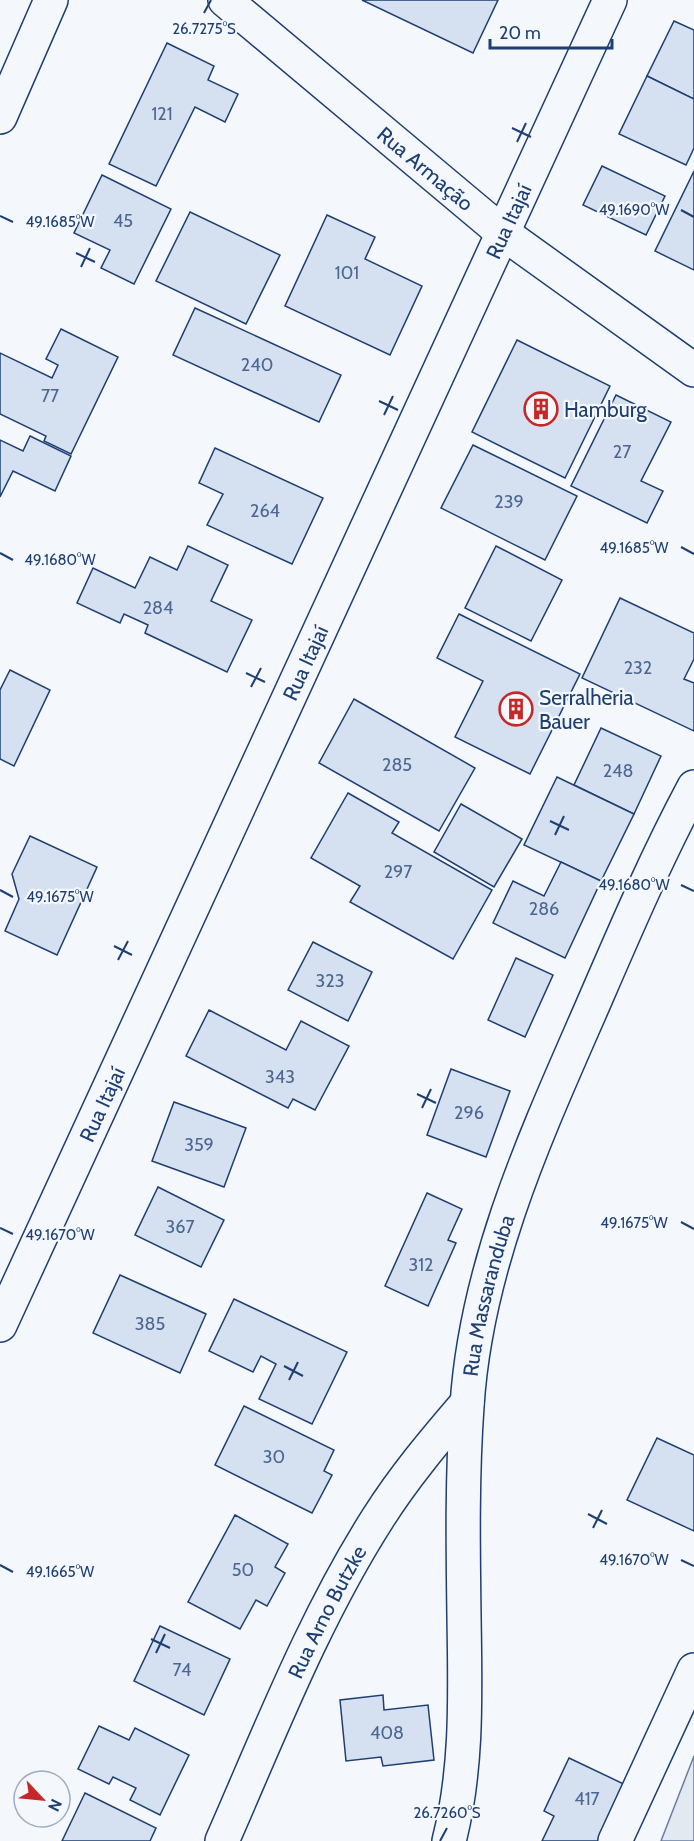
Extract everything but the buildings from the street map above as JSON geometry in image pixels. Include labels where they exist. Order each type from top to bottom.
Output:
[{"type":"street","points":[[0,117],[51,0]]},
{"type":"street","name":"Rua Armação","points":[[225,0],[503,233],[694,370]]},
{"type":"street","name":"Rua Itajaí","points":[[0,1326],[610,0]]},
{"type":"street","name":"Rua Massaranduba","points":[[449,1841],[461,1781],[464,1727],[462,1504],[467,1403],[484,1291],[503,1226],[529,1156],[647,882],[694,787]]},
{"type":"street","name":"Rua Arno Butzke","points":[[222,1841],[333,1596],[378,1518],[419,1459],[467,1403]]},
{"type":"street","points":[[615,1841],[694,1670]]},
{"type":"shaded area","points":[[694,1756],[694,1841],[661,1841]]},
{"type":"place","name":"Hamburg","points":[[541,409]]},
{"type":"place","name":"Serralheria Bauer","points":[[516,709]]}]
